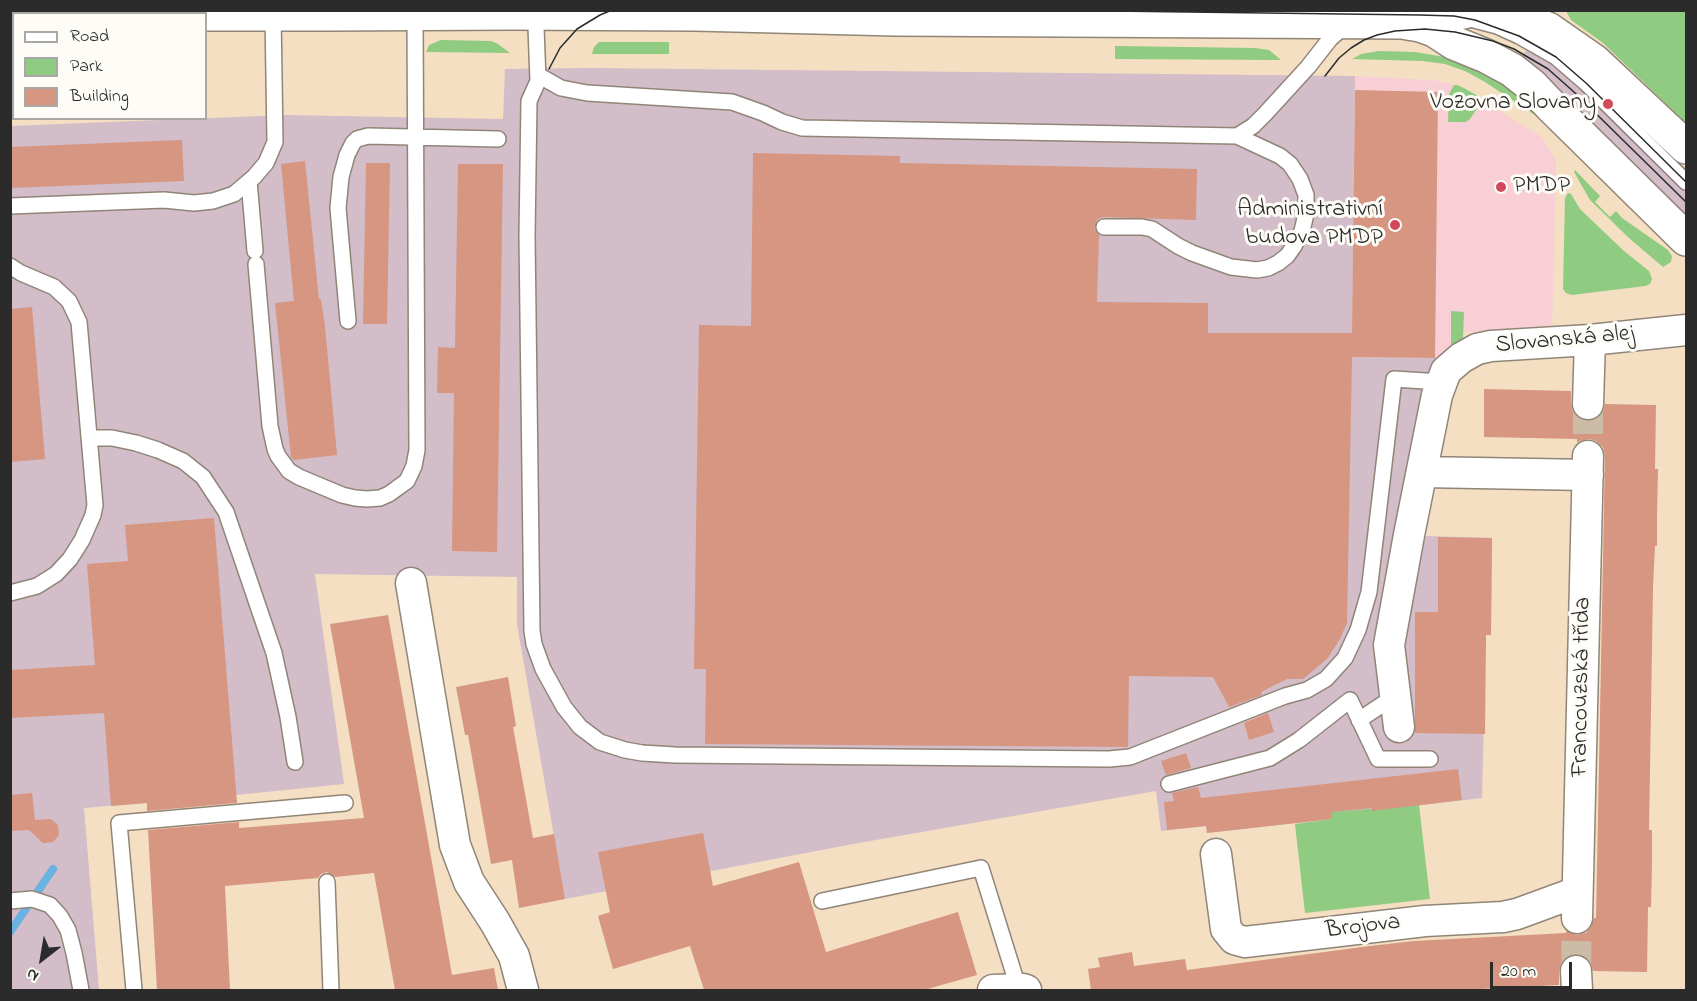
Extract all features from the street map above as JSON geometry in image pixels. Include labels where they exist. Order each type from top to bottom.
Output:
[{"type":"main road","points":[[1500,10],[1548,29],[1594,61],[1686,147]]},
{"type":"main road","points":[[26,11],[83,12]]},
{"type":"main road","points":[[207,14],[694,12],[1173,15],[1365,22],[1416,20],[1434,30],[1458,20],[1486,56],[1512,70],[1531,85],[1686,239]]},
{"type":"street","name":"Slovanská alej","points":[[1399,727],[1389,645],[1422,472],[1441,382],[1446,371],[1477,349],[1491,346],[1590,340],[1686,330]]},
{"type":"street","points":[[1588,404],[1590,340]]},
{"type":"street","name":"Francouzská třída","points":[[1422,472],[1588,465],[1577,905]]},
{"type":"street","points":[[411,583],[455,845],[469,882],[514,956],[523,990]]},
{"type":"street","name":"Brojova","points":[[1216,854],[1226,930],[1234,939],[1245,942],[1425,921],[1503,917],[1577,905]]},
{"type":"lane","points":[[249,181],[270,426],[275,449],[289,471],[300,477],[342,495],[367,499],[380,498],[407,481],[414,466],[417,450],[415,13]]},
{"type":"lane","points":[[534,13],[538,81],[529,101],[527,236],[532,631],[543,669],[564,707],[580,727],[600,742],[642,753],[675,754],[1100,759],[1130,757],[1285,696],[1307,690],[1326,679],[1345,658],[1358,630],[1370,592],[1394,379],[1441,382]]},
{"type":"lane","points":[[10,206],[164,200],[194,203],[213,201],[234,194],[266,163],[274,142],[273,14]]},
{"type":"lane","points":[[1458,20],[1475,20],[1519,36],[1556,57],[1586,83],[1686,182]]},
{"type":"lane","points":[[1237,136],[1253,126],[1265,114],[1340,30],[1365,22]]},
{"type":"lane","points":[[538,75],[561,88],[586,93],[732,102],[802,128],[1237,136],[1280,156],[1290,164],[1300,179],[1306,195],[1306,214],[1302,231],[1287,256],[1268,268],[1257,270],[1231,267],[1192,253],[1152,229],[1104,227]]},
{"type":"lane","points":[[348,321],[339,208],[341,177],[353,143],[362,137],[498,139]]},
{"type":"lane","points":[[10,266],[54,287],[69,301],[76,312],[79,322],[95,505],[85,534],[70,559],[56,574],[37,585],[10,593]]},
{"type":"lane","points":[[90,438],[112,438],[136,443],[183,461],[202,477],[226,512],[273,653],[288,717],[295,762]]},
{"type":"lane","points":[[1359,720],[1395,696]]},
{"type":"lane","points":[[1169,784],[1270,758],[1299,740],[1350,700],[1378,759],[1430,759]]},
{"type":"lane","points":[[134,990],[119,823],[345,803]]},
{"type":"lane","points":[[822,901],[981,868],[1013,990]]},
{"type":"lane","points":[[327,882],[332,990]]},
{"type":"lane","points":[[10,901],[32,899],[50,905],[60,916],[68,930],[81,990]]},
{"type":"shaded area","points":[[1535,36],[1597,82],[1686,169],[1686,226],[1518,63]]},
{"type":"shaded area","points":[[505,69],[1355,76],[1352,357],[1435,358],[1395,535],[1492,538],[1491,635],[1486,635],[1482,798],[1372,811],[1332,819],[1207,833],[1206,826],[1161,831],[1156,791],[853,844],[565,899],[517,624],[517,577],[315,574],[344,784],[84,808],[99,990],[11,990],[10,126],[207,120],[207,118],[285,115],[503,119]]},
{"type":"shaded area","points":[[1355,76],[1432,80],[1457,85],[1542,137],[1556,160],[1552,334],[1464,332],[1463,338],[1434,368],[1434,358],[1352,357]]},
{"type":"green space","points":[[1566,11],[1686,11],[1686,123],[1603,43],[1571,20]]},
{"type":"green space","points":[[441,40],[491,41],[510,53],[426,52],[429,45]]},
{"type":"green space","points":[[599,42],[669,42],[669,54],[592,54]]},
{"type":"green space","points":[[1115,46],[1255,48],[1269,50],[1281,60],[1115,59]]},
{"type":"green space","points":[[1379,51],[1415,52],[1463,60],[1493,71],[1550,125],[1485,82],[1465,71],[1445,64],[1352,59],[1361,54]]},
{"type":"green space","points":[[1454,85],[1483,99],[1466,122],[1448,122],[1449,94]]},
{"type":"green space","points":[[1575,170],[1600,196],[1595,202],[1610,217],[1616,211],[1622,218],[1668,250],[1672,256],[1671,262],[1663,267],[1630,239],[1590,200]]},
{"type":"green space","points":[[1568,193],[1580,209],[1624,251],[1649,271],[1652,279],[1650,284],[1572,295],[1566,293],[1563,289],[1565,198]]},
{"type":"green space","points":[[1451,311],[1464,312],[1463,338],[1451,358]]},
{"type":"green space","points":[[1419,805],[1430,899],[1305,913],[1295,824],[1331,819],[1331,812]]},
{"type":"building","points":[[1355,90],[1438,92],[1435,358],[1352,357],[1347,623],[1327,659],[1303,679],[1287,679],[1261,692],[1262,695],[1229,707],[1213,677],[1129,676],[1128,747],[705,744],[706,669],[694,669],[699,325],[751,326],[753,153],[900,156],[900,163],[1197,169],[1196,220],[1099,218],[1094,228],[1099,235],[1097,302],[1208,303],[1208,333],[1352,333]]},
{"type":"building","points":[[182,140],[184,181],[10,188],[10,147]]},
{"type":"building","points":[[305,161],[319,299],[321,299],[325,326],[337,455],[293,460],[275,303],[294,301],[281,164]]},
{"type":"building","points":[[366,163],[390,163],[387,324],[363,324]]},
{"type":"building","points":[[458,164],[503,164],[497,552],[452,551],[454,393],[437,393],[438,347],[455,348]]},
{"type":"building","points":[[32,307],[45,459],[10,462],[10,309]]},
{"type":"building","points":[[1484,389],[1571,391],[1573,412],[1578,418],[1587,421],[1597,419],[1603,413],[1605,404],[1656,405],[1657,546],[1655,546],[1653,588],[1649,830],[1652,830],[1652,864],[1651,907],[1648,907],[1647,972],[1593,971],[1590,961],[1583,955],[1576,954],[1567,956],[1561,963],[1559,985],[1461,990],[1091,990],[1088,969],[1100,967],[1098,958],[1132,952],[1134,966],[1185,959],[1187,970],[1414,941],[1566,933],[1566,931],[1577,935],[1586,933],[1591,927],[1596,918],[1605,456],[1603,447],[1589,439],[1577,443],[1577,439],[1484,437]]},
{"type":"building","points":[[214,518],[237,803],[147,811],[147,803],[111,806],[104,713],[10,718],[10,670],[95,665],[87,564],[128,561],[125,525]]},
{"type":"building","points":[[1438,537],[1492,538],[1491,635],[1486,635],[1485,734],[1415,733],[1415,612],[1438,612]]},
{"type":"building","points":[[388,615],[452,975],[494,968],[498,990],[395,990],[374,873],[335,877],[327,872],[318,878],[225,886],[230,990],[157,990],[148,830],[239,822],[239,828],[364,818],[330,624]]},
{"type":"building","points":[[508,677],[516,726],[513,727],[533,838],[554,834],[565,899],[519,908],[512,860],[491,864],[468,735],[465,735],[456,687]]},
{"type":"building","points":[[1268,713],[1274,732],[1249,740],[1244,723]]},
{"type":"building","points":[[1186,753],[1191,768],[1166,775],[1161,761]]},
{"type":"building","points":[[1458,769],[1462,800],[1372,811],[1372,808],[1331,812],[1332,819],[1207,833],[1206,826],[1167,830],[1164,802],[1174,801],[1172,793],[1198,787],[1201,798]]},
{"type":"building","points":[[32,793],[35,820],[51,819],[58,825],[59,835],[53,842],[43,843],[29,830],[10,831],[10,795]]},
{"type":"building","points":[[703,833],[713,886],[799,862],[826,952],[958,912],[977,975],[924,990],[704,990],[690,946],[613,969],[598,916],[610,912],[598,852]]},
{"type":"waterway","points":[[10,932],[53,869]]},
{"type":"tunnel","points":[[1588,404],[1588,456]]},
{"type":"tunnel","points":[[1576,971],[1577,918]]},
{"type":"tram line","points":[[549,69],[560,48],[577,29],[612,10]]},
{"type":"tram line","points":[[1033,10],[1420,15],[1454,16],[1475,20],[1519,36],[1556,57],[1586,83],[1686,182]]},
{"type":"tram line","points":[[1325,76],[1339,58],[1351,48],[1364,40],[1395,31],[1425,29],[1455,32],[1493,41],[1514,49],[1548,69],[1686,202]]},
{"type":"place","name":"Vozovna Slovany","points":[[1608,104]]},
{"type":"place","name":"PMDP","points":[[1501,187]]},
{"type":"place","name":"Administrativní budova PMDP","points":[[1395,225]]}]
